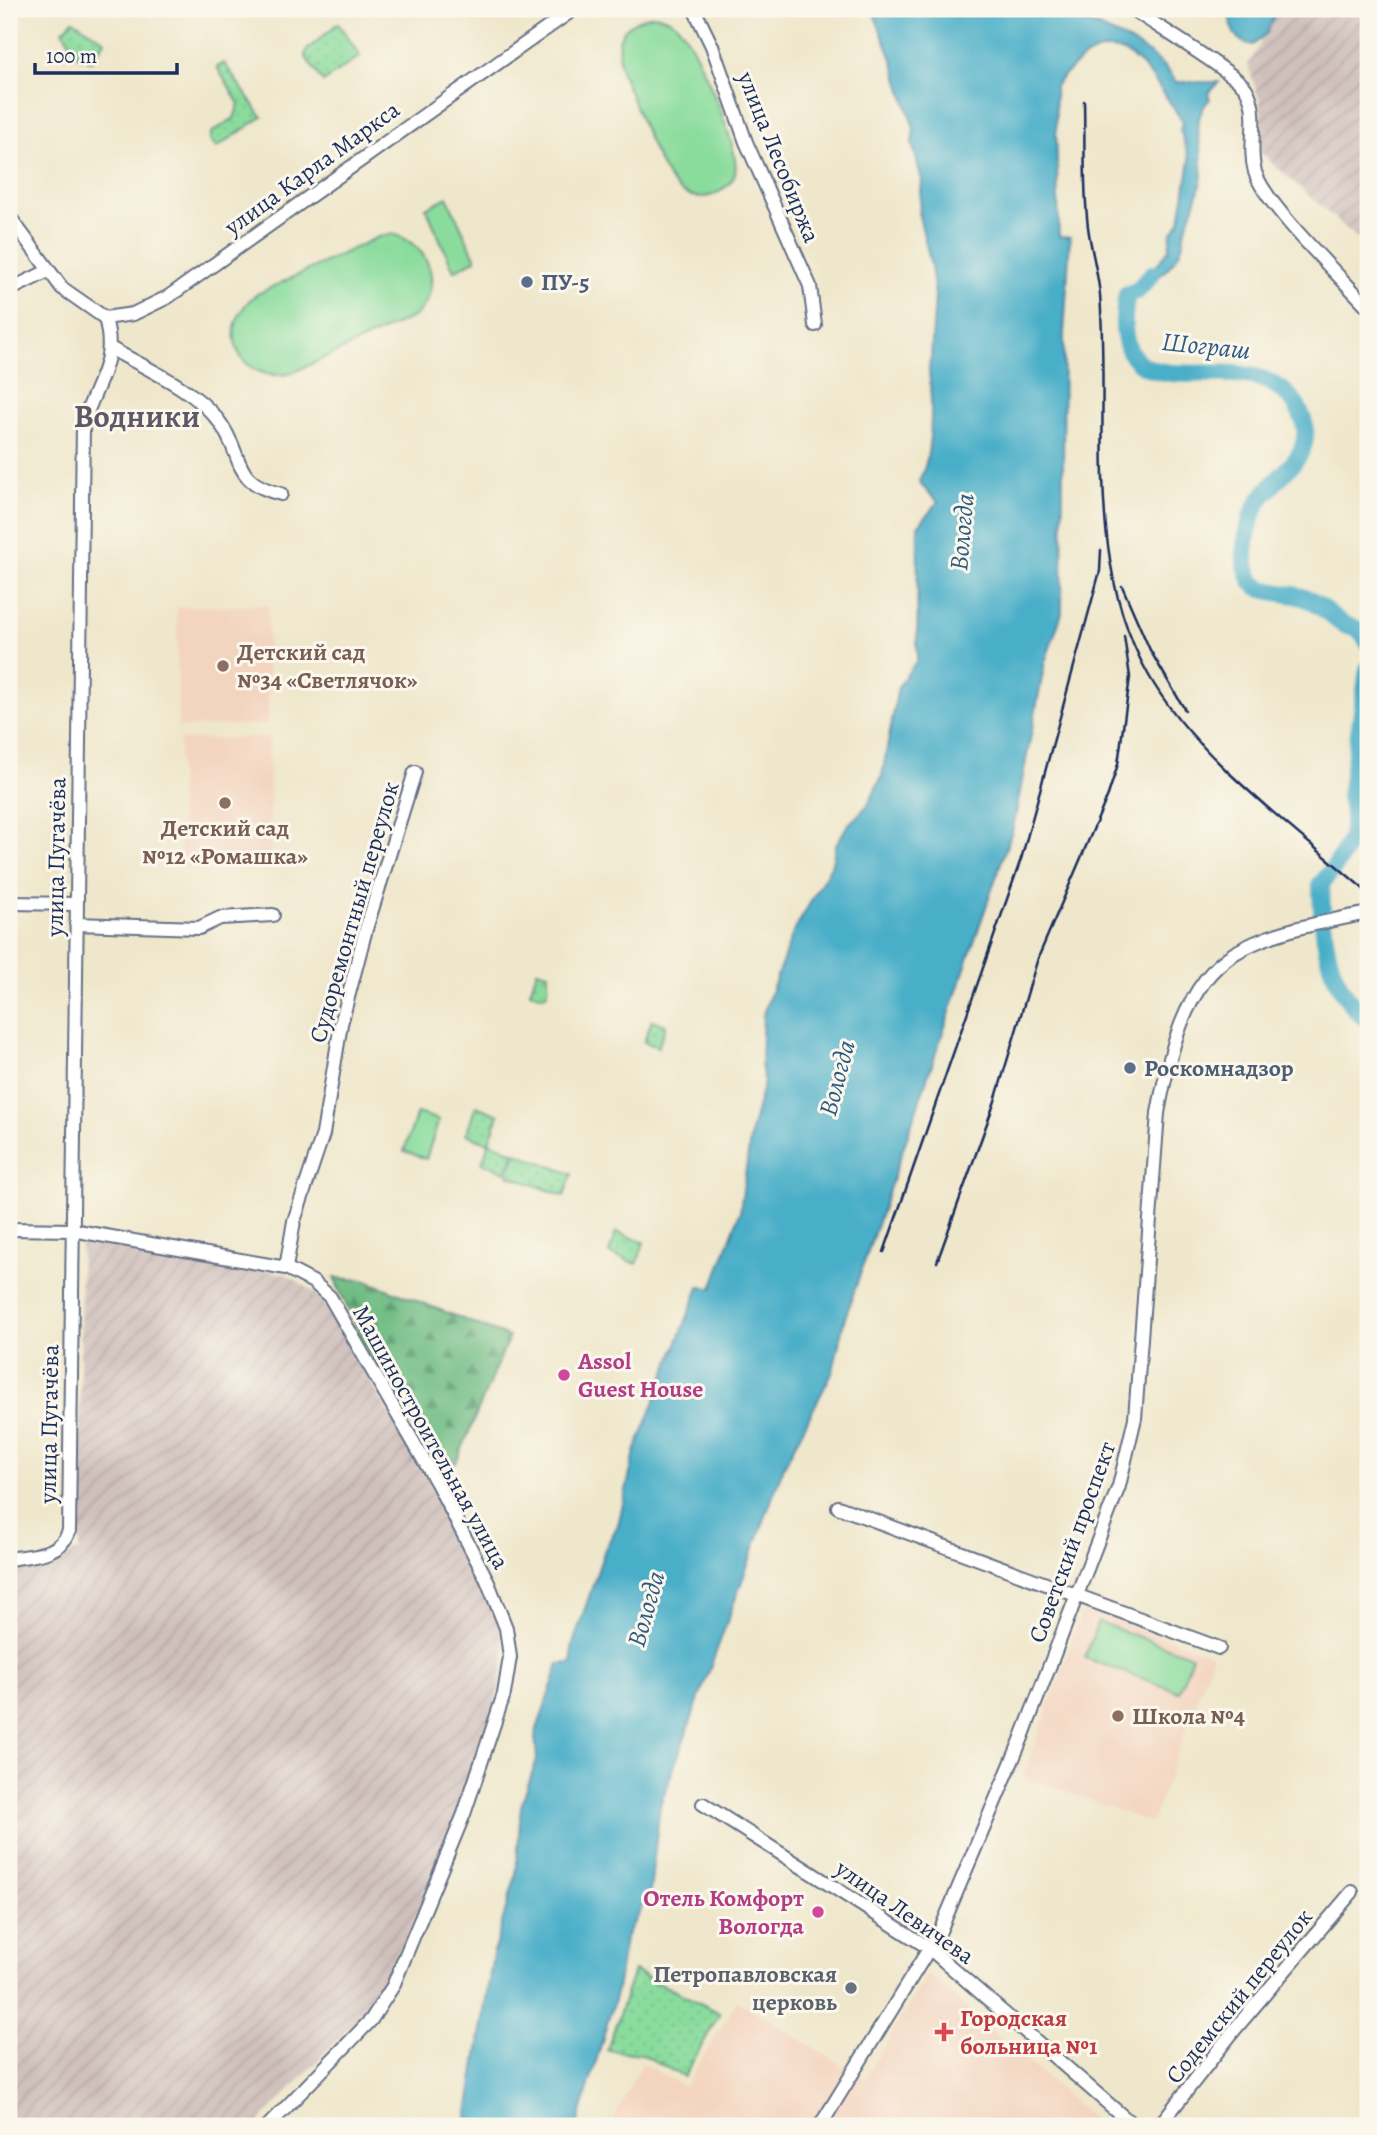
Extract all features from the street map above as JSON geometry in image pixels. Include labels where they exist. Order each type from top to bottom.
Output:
[{"type":"street","name":"улица Карла Маркса","points":[[105,318],[133,314],[168,297],[574,9]]},
{"type":"street","name":"улица Лесобиржа","points":[[694,9],[712,46],[746,142],[810,285],[815,325]]},
{"type":"street","points":[[1132,9],[1245,86],[1254,108],[1250,151],[1256,175],[1269,198],[1368,307]]},
{"type":"street","points":[[9,216],[48,271],[79,302],[105,318]]},
{"type":"street","points":[[9,290],[48,271]]},
{"type":"street","name":"улица Пугачёва","points":[[9,1559],[53,1551],[64,1544],[69,1531],[83,425],[89,402],[107,367],[110,348],[105,318]]},
{"type":"street","points":[[110,348],[189,395],[217,419],[231,442],[248,481],[261,489],[281,494]]},
{"type":"street","name":"Судоремонтный переулок","points":[[286,1268],[294,1221],[323,1134],[344,1011],[415,772]]},
{"type":"street","points":[[9,903],[76,904]]},
{"type":"street","name":"Советский проспект","points":[[820,2126],[940,1931],[1006,1776],[1119,1486],[1135,1418],[1157,1120],[1166,1070],[1194,1000],[1221,963],[1250,945],[1368,913]]},
{"type":"street","points":[[76,924],[199,928],[220,918],[273,915]]},
{"type":"street","name":"Машиностроительная улица","points":[[9,1229],[72,1230],[286,1268],[313,1282],[330,1297],[432,1473],[487,1580],[506,1628],[510,1657],[504,1694],[464,1814],[393,1986],[371,2020],[268,2126]]},
{"type":"street","points":[[838,1507],[1219,1648]]},
{"type":"street","name":"улица Левичева","points":[[703,1804],[929,1948],[1134,2126]]},
{"type":"street","name":"Содемский переулок","points":[[1159,2126],[1235,2029],[1352,1892]]},
{"type":"shaded area","points":[[1280,9],[1368,9],[1368,248],[1259,151],[1262,127],[1260,102],[1248,65]]},
{"type":"shaded area","name":"Детский сад №34 «Светлячок»","points":[[268,605],[268,724],[178,727],[177,607]]},
{"type":"shaded area","name":"Детский сад №12 «Ромашка»","points":[[269,737],[271,866],[180,868],[179,740]]},
{"type":"shaded area","points":[[81,1234],[286,1274],[323,1301],[433,1487],[482,1582],[501,1631],[505,1657],[498,1693],[458,1813],[411,1928],[384,1982],[363,2013],[255,2126],[9,2126],[9,1566],[57,1559],[79,1551]]},
{"type":"shaded area","name":"Школа №4","points":[[1084,1608],[1213,1655],[1152,1823],[1023,1776]]},
{"type":"shaded area","name":"Городская больница №1","points":[[927,1974],[1102,2126],[610,2126],[642,2063],[685,2087],[737,2001],[865,2079]]},
{"type":"green space","points":[[654,15],[669,19],[681,29],[707,77],[725,123],[735,161],[735,173],[727,186],[713,195],[690,195],[678,189],[670,180],[654,152],[622,73],[618,51],[622,35],[633,23]]},
{"type":"green space","points":[[73,20],[105,41],[91,61],[79,58],[63,31]]},
{"type":"green space","points":[[338,23],[360,56],[323,82],[305,56],[306,51]]},
{"type":"green space","points":[[224,63],[262,117],[216,148],[210,140],[211,133],[234,118],[239,104],[217,67]]},
{"type":"green space","points":[[447,197],[476,259],[454,271],[426,208]]},
{"type":"green space","points":[[393,234],[417,248],[430,269],[430,293],[415,316],[292,373],[273,375],[258,371],[246,362],[238,351],[234,337],[236,322],[244,307],[257,294],[378,237]]},
{"type":"green space","points":[[537,970],[548,973],[548,992],[543,996],[530,992]]},
{"type":"green space","points":[[652,1020],[666,1025],[658,1047],[644,1042]]},
{"type":"green space","points":[[476,1106],[499,1115],[489,1142],[514,1152],[506,1172],[482,1163],[489,1143],[466,1134]]},
{"type":"green space","points":[[417,1113],[439,1120],[426,1159],[404,1151]]},
{"type":"green space","points":[[516,1153],[572,1174],[564,1196],[508,1175]]},
{"type":"green space","points":[[616,1232],[644,1242],[637,1264],[609,1254]]},
{"type":"green space","points":[[334,1278],[364,1280],[509,1337],[456,1463],[439,1473],[426,1445],[367,1351]]},
{"type":"green space","points":[[1098,1622],[1192,1656],[1179,1692],[1085,1658]]},
{"type":"green space","points":[[634,1971],[720,2013],[684,2077],[642,2054],[607,2050]]},
{"type":"water","name":"Вологда","points":[[872,9],[1051,9],[1058,15],[1086,22],[1136,45],[1169,71],[1176,82],[1219,82],[1208,93],[1210,99],[1199,117],[1201,183],[1175,260],[1161,275],[1137,291],[1169,249],[1171,233],[1180,221],[1190,160],[1180,129],[1183,122],[1141,65],[1127,54],[1112,49],[1095,52],[1076,64],[1055,86],[1059,236],[1070,237],[1064,335],[1062,613],[1045,662],[1013,828],[844,1321],[833,1371],[784,1466],[660,1805],[650,1892],[625,1939],[617,1990],[577,2126],[466,2126],[493,1954],[516,1874],[521,1806],[537,1759],[535,1735],[559,1664],[572,1663],[572,1647],[605,1549],[618,1525],[635,1452],[699,1287],[712,1288],[740,1212],[751,1132],[764,1082],[761,1064],[763,1014],[793,933],[831,866],[836,845],[847,826],[867,806],[882,776],[898,687],[917,660],[918,526],[938,502],[921,485],[920,478],[927,459],[930,433],[929,367],[935,296],[931,265],[919,216],[922,181],[912,142],[914,129],[893,62]]},
{"type":"water","points":[[1228,9],[1277,9],[1267,33],[1253,45],[1241,41],[1234,33]]},
{"type":"waterway","name":"Шограш","points":[[1152,274],[1137,291],[1127,294],[1124,333],[1133,356],[1150,369],[1173,373],[1255,377],[1287,394],[1303,419],[1305,433],[1298,457],[1263,496],[1251,519],[1245,559],[1255,585],[1310,600],[1344,625],[1359,630],[1368,642]]},
{"type":"waterway","name":"Шограш","points":[[1368,669],[1350,797],[1353,810],[1351,833],[1343,854],[1321,884],[1329,959],[1343,992],[1368,1021]]},
{"type":"railway","points":[[1084,101],[1086,211],[1100,295],[1103,489],[1114,584],[1128,630],[1148,674],[1168,705],[1192,734],[1249,791],[1368,893]]},
{"type":"railway","points":[[884,1252],[1022,856],[1100,571],[1101,550]]},
{"type":"railway","points":[[1122,586],[1150,650],[1185,710]]},
{"type":"railway","points":[[937,1262],[995,1101],[1038,958],[1108,795],[1118,764],[1130,677],[1124,636]]},
{"type":"place","name":"ПУ-5","points":[[527,282]]},
{"type":"place","name":"Детский сад №34 «Светлячок»","points":[[223,666]]},
{"type":"place","name":"Детский сад №12 «Ромашка»","points":[[225,803]]},
{"type":"place","name":"Роскомнадзор","points":[[1130,1068]]},
{"type":"place","name":"Assol Guest House","points":[[564,1375]]},
{"type":"place","name":"Школа №4","points":[[1118,1716]]},
{"type":"place","name":"Отель Комфорт Вологда","points":[[818,1912]]},
{"type":"place","name":"Петропавловская церковь","points":[[851,1988]]},
{"type":"place","name":"Городская больница №1","points":[[944,2032]]},
{"type":"district","name":"Водники","points":[[137,416]]}]
